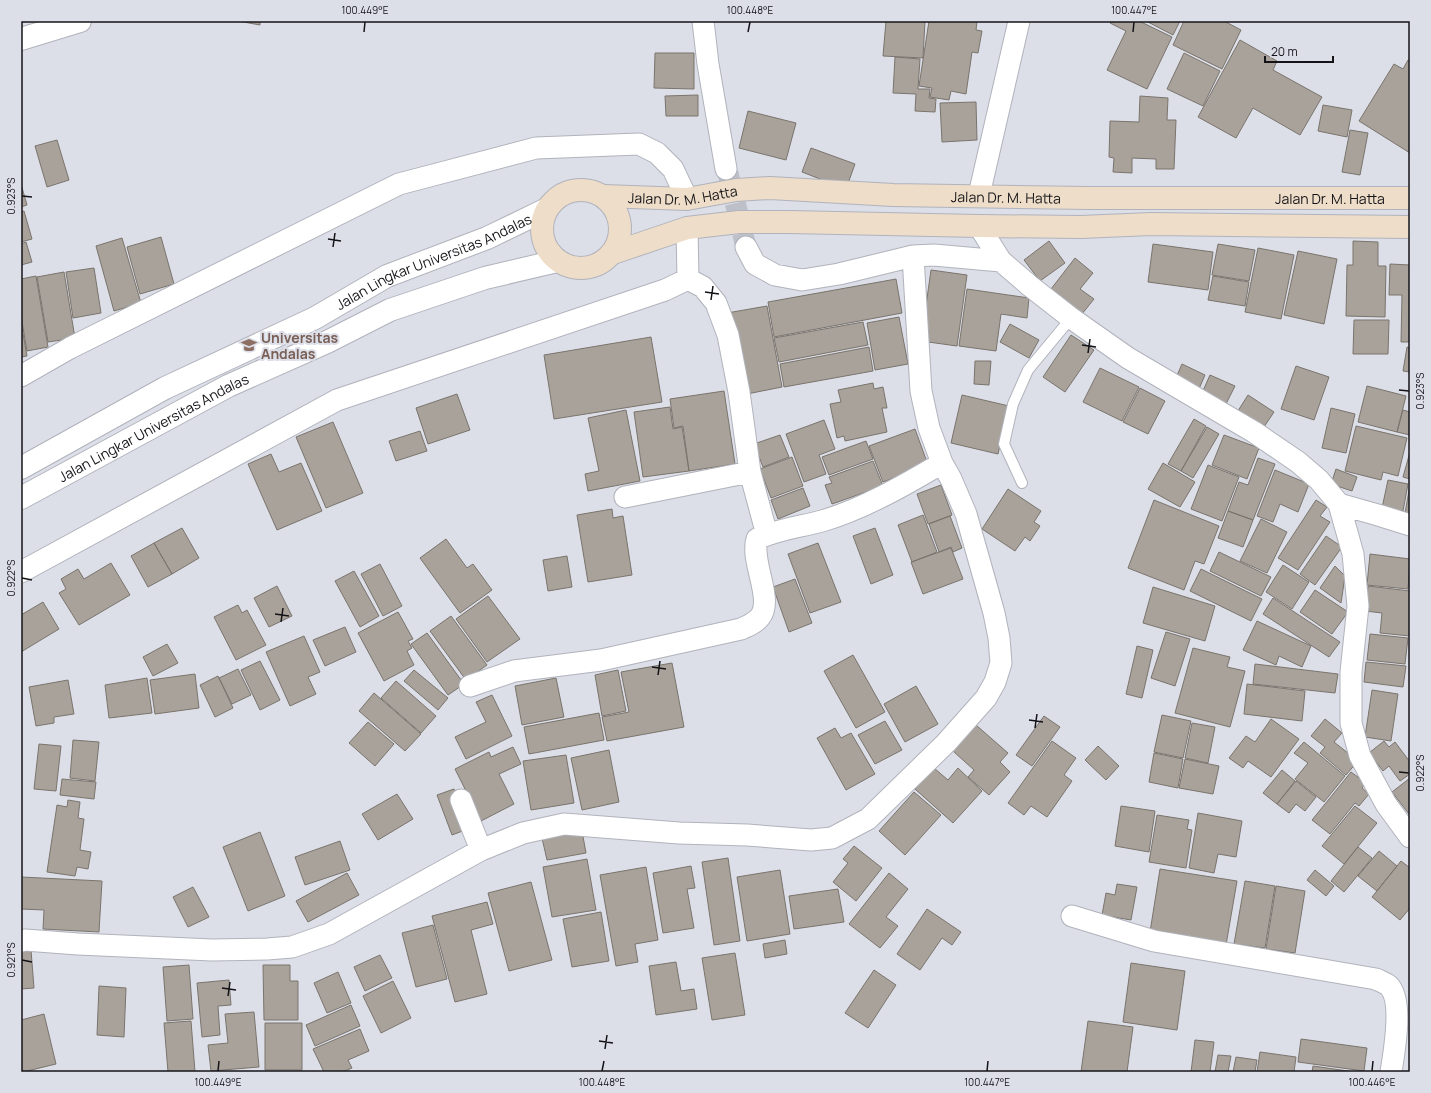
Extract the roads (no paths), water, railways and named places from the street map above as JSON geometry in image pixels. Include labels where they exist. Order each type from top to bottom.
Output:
[{"type":"main road","name":"Jalan Dr. M. Hatta","points":[[603,196],[687,199],[736,190],[770,188],[893,195],[979,195],[1088,198],[1410,198]]},
{"type":"main road","points":[[578,190],[591,191],[603,196],[614,208],[620,223],[619,238],[613,253],[601,263],[587,268],[571,268],[557,261],[549,253],[543,243],[541,231],[542,219],[547,209],[555,199],[566,192],[578,190]]},
{"type":"main road","name":"Jalan Dr. M. Hatta","points":[[613,253],[687,228],[738,222],[1081,227],[1167,224],[1410,227]]},
{"type":"street","points":[[21,39],[80,21]]},
{"type":"street","points":[[703,21],[708,64],[726,169]]},
{"type":"street","points":[[979,195],[1019,21]]},
{"type":"street","points":[[21,376],[70,348],[399,184],[536,148],[639,144],[657,153],[672,169],[687,199]]},
{"type":"street","name":"Jalan Lingkar Universitas Andalas","points":[[21,468],[165,388],[315,318],[387,276],[487,238],[547,209]]},
{"type":"street","points":[[979,226],[1001,261],[1071,318],[1128,358],[1254,432],[1298,462],[1318,480],[1339,504],[1354,554],[1358,606],[1351,672],[1351,723],[1360,756],[1386,804],[1410,837]]},
{"type":"street","points":[[687,228],[688,279]]},
{"type":"street","points":[[746,247],[755,264],[775,276],[802,280],[839,274],[913,256],[934,255],[1001,261]]},
{"type":"street","points":[[21,941],[212,950],[292,947],[329,934],[481,850],[523,834],[564,824],[679,833],[747,835],[811,840],[832,838],[868,819],[946,743],[986,698],[995,682],[1001,663],[999,638],[994,613],[966,514],[942,463],[929,428],[921,391],[913,256]]},
{"type":"street","name":"Jalan Lingkar Universitas Andalas","points":[[21,498],[228,386],[327,342],[390,310],[485,278],[557,261]]},
{"type":"street","points":[[688,279],[703,287],[716,303],[728,335],[739,392],[750,472],[767,534]]},
{"type":"street","points":[[21,572],[337,400],[666,290],[688,279]]},
{"type":"street","points":[[470,686],[514,671],[601,660],[741,629],[754,622],[760,616],[764,601],[763,588],[755,552],[757,539],[767,534],[822,521],[857,508],[911,482],[942,463]]},
{"type":"street","points":[[625,497],[750,472]]},
{"type":"street","points":[[1339,504],[1410,525]]},
{"type":"street","points":[[461,800],[481,850]]},
{"type":"street","points":[[1072,916],[1154,941],[1376,979],[1388,985],[1396,1009],[1397,1032],[1391,1072]]},
{"type":"lane","points":[[1022,483],[1004,444],[1013,404],[1028,370],[1071,318]]},
{"type":"tunnel","points":[[728,173],[746,247]]},
{"type":"place","name":"Universitas Andalas","points":[[249,345]]}]
